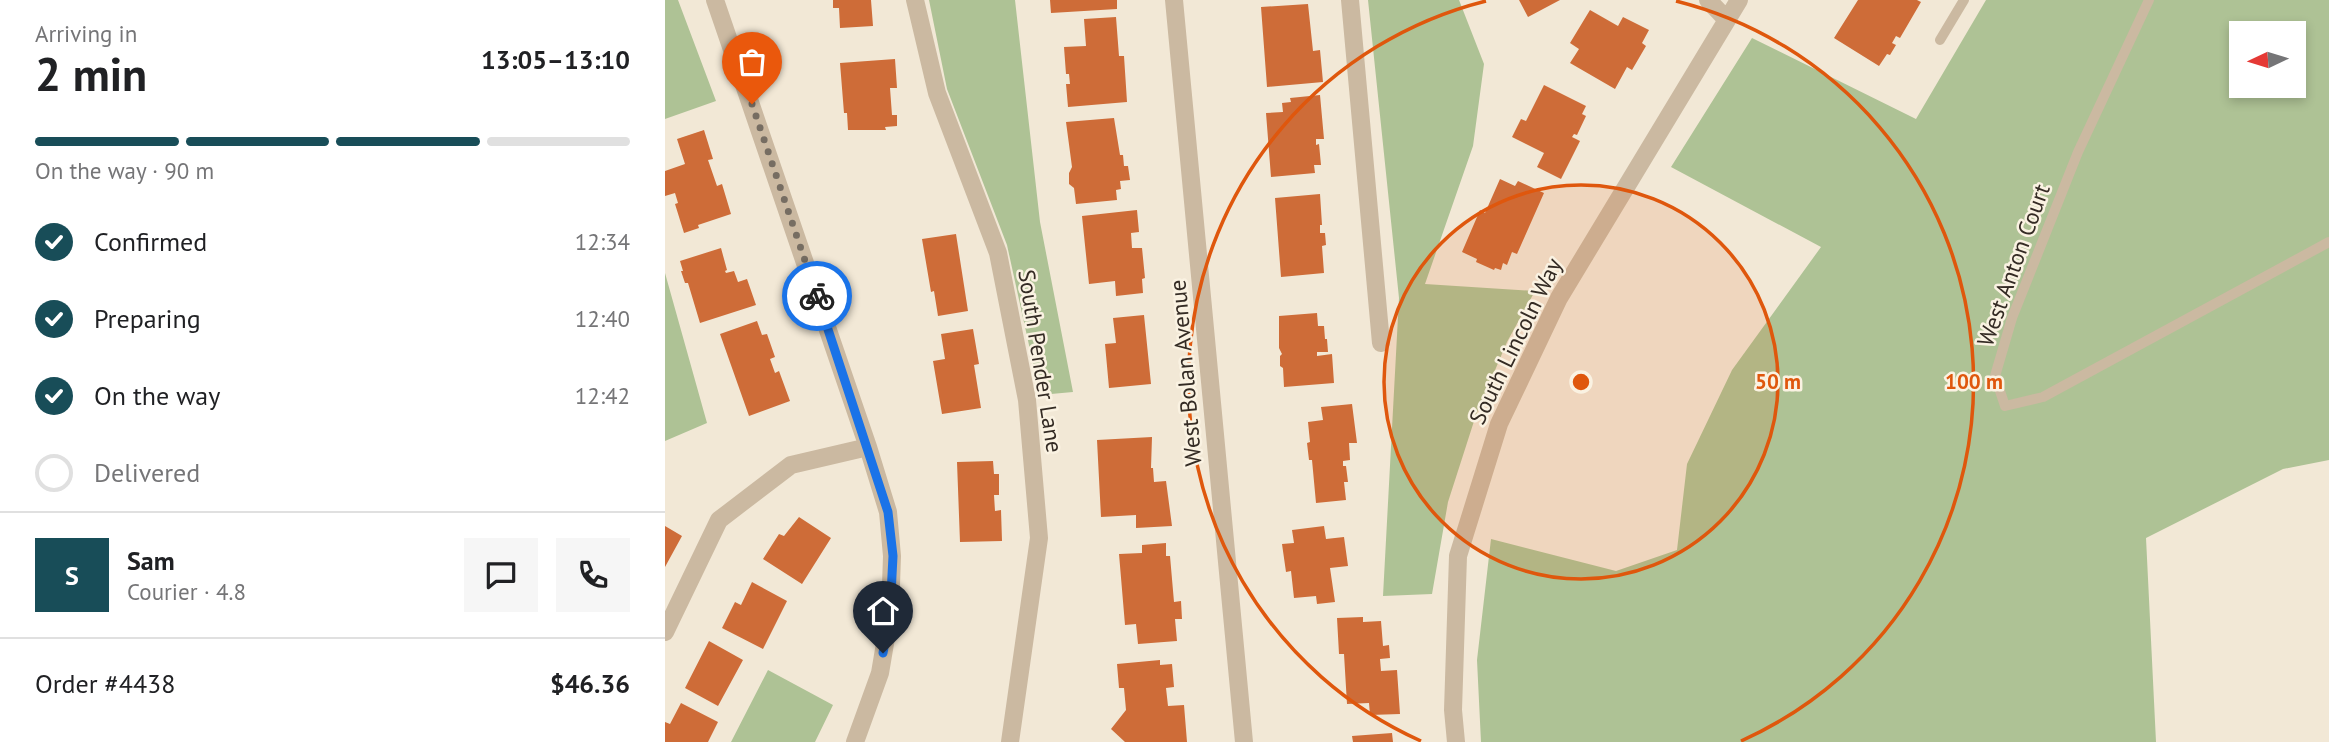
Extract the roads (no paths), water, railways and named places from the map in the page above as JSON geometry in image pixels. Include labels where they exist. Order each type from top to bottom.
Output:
[{"type":"street","points":[[715,0],[888,512],[893,556],[890,614],[880,673],[855,742]]},
{"type":"street","name":"South Pender Lane","points":[[915,0],[937,93],[998,253],[1027,400],[1039,538],[1010,742]]},
{"type":"street","name":"West Bolan Avenue","points":[[1174,0],[1244,742]]},
{"type":"street","points":[[1350,0],[1381,343]]},
{"type":"street","points":[[1708,0],[1727,20]]},
{"type":"street","name":"South Lincoln Way","points":[[1455,742],[1453,710],[1458,556],[1499,424],[1559,298],[1739,0]]},
{"type":"street","points":[[665,632],[719,520],[791,465],[868,447]]},
{"type":"lane","points":[[1940,40],[1964,0]]},
{"type":"lane","name":"West Anton Court","points":[[2149,0],[2078,152],[2013,318],[1995,376],[2005,406],[2043,397],[2329,242]]}]
